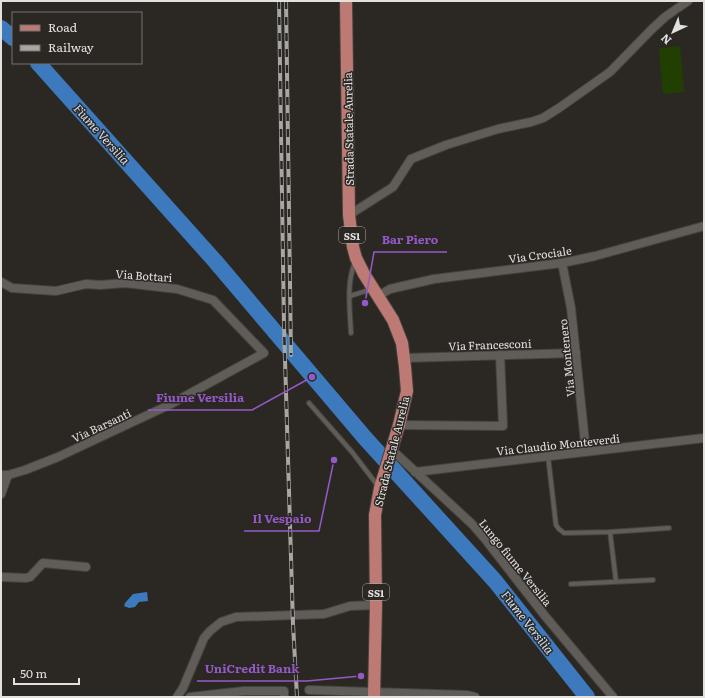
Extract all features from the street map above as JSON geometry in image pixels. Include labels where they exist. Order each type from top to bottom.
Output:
[{"type":"main road","name":"Strada Statale Aurelia","points":[[346,1],[350,215],[353,247],[356,258],[364,274],[393,320],[402,344],[407,391],[399,425],[380,488],[375,515],[376,605],[374,694]]},
{"type":"street","points":[[350,215],[393,186],[411,160],[446,145],[498,129],[543,118],[559,108],[610,72],[665,17],[688,1]]},
{"type":"street","name":"Via Crociale","points":[[376,292],[434,279],[562,263],[603,254],[704,226]]},
{"type":"street","name":"Via Montenero","points":[[562,263],[571,308],[586,452]]},
{"type":"street","name":"Via Bottari","points":[[1,282],[12,288],[56,291],[86,284],[125,284],[177,288],[213,300],[264,353]]},
{"type":"street","name":"Via Barsanti","points":[[4,475],[25,470],[58,457],[169,406],[264,353]]},
{"type":"street","name":"Via Francesconi","points":[[404,358],[576,353]]},
{"type":"street","points":[[399,425],[503,426],[500,355]]},
{"type":"street","name":"Via Claudio Monteverdi","points":[[415,472],[704,438]]},
{"type":"street","name":"Lungo fiume Versilia","points":[[391,452],[472,524],[612,697]]},
{"type":"street","points":[[1,494],[4,475]]},
{"type":"street","points":[[1,576],[30,577],[43,563],[86,567]]},
{"type":"street","points":[[177,697],[183,688],[204,638],[221,622],[236,617],[324,614],[350,606],[376,605]]},
{"type":"street","points":[[309,690],[374,694],[467,695],[475,697]]},
{"type":"street","points":[[190,697],[244,691],[284,694]]},
{"type":"lane","points":[[351,333],[349,283],[356,258]]},
{"type":"lane","points":[[350,296],[376,292]]},
{"type":"lane","points":[[309,403],[352,452],[380,488]]},
{"type":"lane","points":[[548,456],[556,525],[559,530],[564,533],[669,528]]},
{"type":"lane","points":[[610,532],[616,581]]},
{"type":"lane","points":[[571,584],[653,580]]},
{"type":"green space","points":[[680,46],[684,92],[663,94],[659,48]]},
{"type":"water","points":[[147,592],[148,601],[139,602],[135,607],[129,608],[124,606],[133,594]]},
{"type":"waterway","name":"Fiume Versilia","points":[[1,28],[12,37]]},
{"type":"waterway","name":"Fiume Versilia","points":[[39,64],[215,261],[365,438],[495,581],[587,697]]},
{"type":"railway","points":[[279,1],[284,326],[293,624],[297,697]]},
{"type":"railway","points":[[286,1],[291,355]]},
{"type":"place","name":"Bar Piero","points":[[365,303]]},
{"type":"place","name":"Fiume Versilia","points":[[312,377]]},
{"type":"place","name":"Il Vespaio","points":[[334,460]]},
{"type":"place","name":"UniCredit Bank","points":[[361,676]]}]
